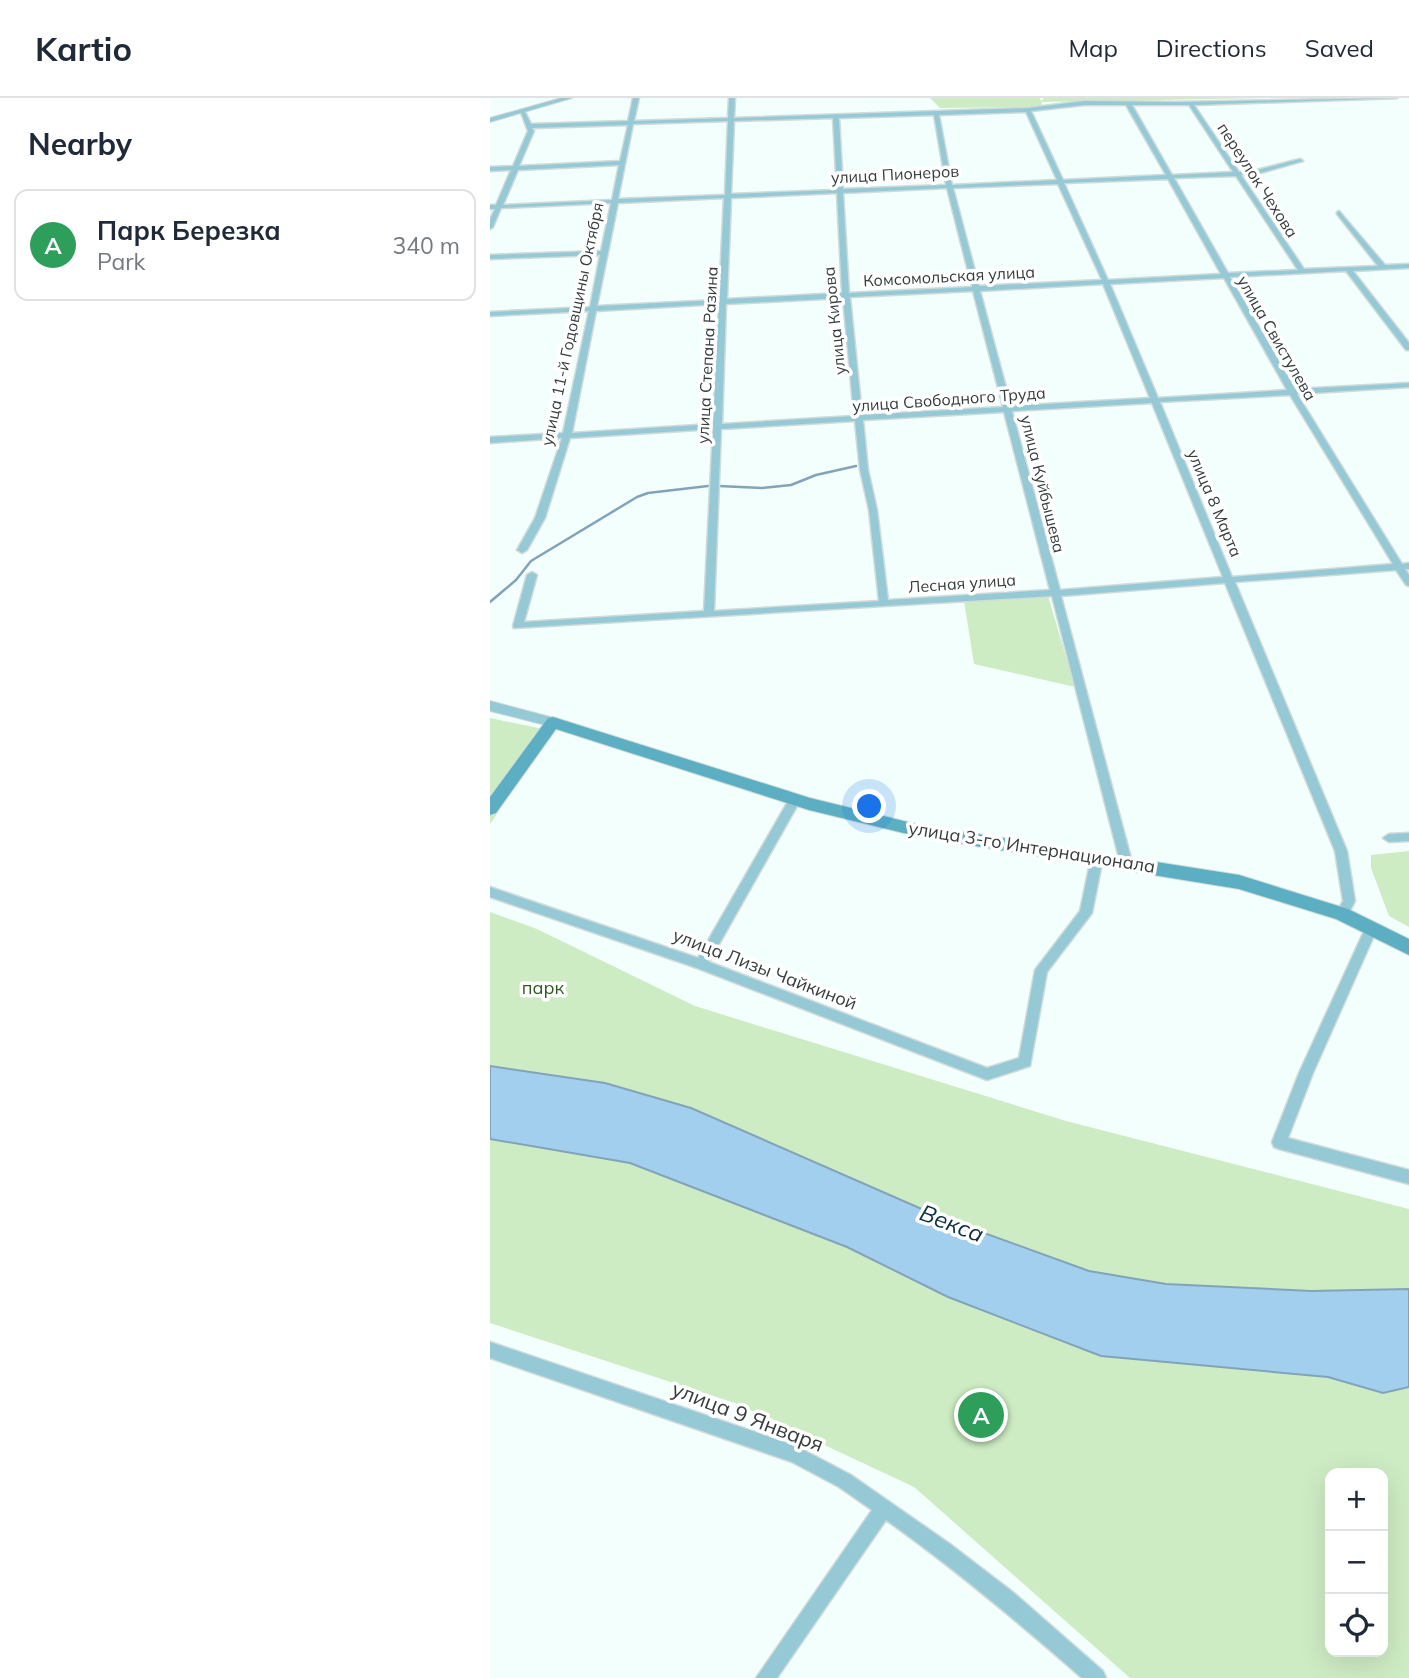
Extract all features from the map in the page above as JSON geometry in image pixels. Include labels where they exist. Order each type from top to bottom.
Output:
[{"type":"main road","name":"улица 3-го Интернационала","points":[[553,722],[795,799],[920,831],[1239,882],[1342,914],[1409,948]]},
{"type":"main road","points":[[490,809],[553,722]]},
{"type":"street","points":[[490,120],[569,98]]},
{"type":"street","name":"улица 11-й Годовщины Октября","points":[[522,550],[540,518],[567,435],[636,98]]},
{"type":"street","name":"улица Степана Разина","points":[[709,613],[733,98]]},
{"type":"street","points":[[530,126],[1028,110],[1073,104],[1191,104],[1394,98]]},
{"type":"street","name":"улица Свистулева","points":[[1128,103],[1167,176],[1292,391],[1404,566],[1409,583]]},
{"type":"street","name":"переулок Чехова","points":[[1191,104],[1302,271]]},
{"type":"street","name":"улица 8 Марта","points":[[1028,110],[1106,282],[1341,851],[1349,901],[1342,914]]},
{"type":"street","points":[[490,227],[530,126],[522,111]]},
{"type":"street","name":"улица Куйбышева","points":[[936,113],[949,185],[1010,409],[1126,862]]},
{"type":"street","name":"улица Кирова","points":[[836,116],[846,296],[884,604]]},
{"type":"street","name":"улица Пионеров","points":[[490,207],[1238,174],[1254,173],[1300,161]]},
{"type":"street","points":[[490,169],[622,163]]},
{"type":"street","points":[[1339,213],[1382,267]]},
{"type":"street","points":[[490,257],[604,253]]},
{"type":"street","name":"Комсомольская улица","points":[[490,314],[1409,266]]},
{"type":"street","points":[[1348,269],[1409,348]]},
{"type":"street","name":"улица Свободного Труда","points":[[490,440],[1409,384]]},
{"type":"street","name":"Лесная улица","points":[[532,575],[517,626],[1055,593],[1404,566]]},
{"type":"street","name":"улица 3-го Интернационала","points":[[490,706],[553,722]]},
{"type":"street","points":[[701,964],[795,799]]},
{"type":"street","points":[[1389,838],[1409,837]]},
{"type":"street","name":"улица Лизы Чайкиной","points":[[490,892],[701,964],[988,1074],[1024,1062],[1041,970],[1086,913],[1097,858]]},
{"type":"street","points":[[1371,929],[1306,1073],[1279,1142],[1409,1177]]},
{"type":"street","name":"улица 9 Января","points":[[490,1350],[796,1455],[845,1481],[944,1550],[1007,1600],[1096,1678]]},
{"type":"street","points":[[766,1678],[883,1508]]},
{"type":"green space","points":[[930,98],[1040,98],[1041,101],[1044,98],[1266,98],[1042,102],[1041,107],[940,108]]},
{"type":"green space","points":[[1048,596],[1075,687],[974,664],[964,601]]},
{"type":"green space","points":[[490,718],[553,731],[490,824]]},
{"type":"green space","points":[[1409,851],[1409,927],[1389,916],[1371,868],[1371,855]]},
{"type":"green space","name":"парк","points":[[490,912],[537,929],[695,1006],[1066,1121],[1409,1209],[1409,1289],[1311,1291],[1166,1284],[1089,1271],[940,1217],[691,1108],[605,1083],[490,1066]]},
{"type":"green space","points":[[490,1139],[630,1163],[847,1247],[948,1297],[1101,1356],[1328,1377],[1383,1393],[1409,1387],[1409,1678],[1130,1678],[914,1487],[735,1403],[490,1323]]},
{"type":"water","name":"Векса","points":[[490,1066],[605,1083],[691,1108],[940,1217],[1089,1271],[1166,1284],[1311,1291],[1409,1289],[1409,1387],[1383,1393],[1328,1377],[1101,1356],[948,1297],[847,1247],[630,1163],[490,1139]]},
{"type":"waterway","points":[[719,486],[762,488],[791,485],[816,475],[856,466]]},
{"type":"waterway","points":[[490,602],[516,580],[531,561],[637,497],[648,493],[708,486]]},
{"type":"place","name":"Парк Березка","points":[[981,1415]]}]
